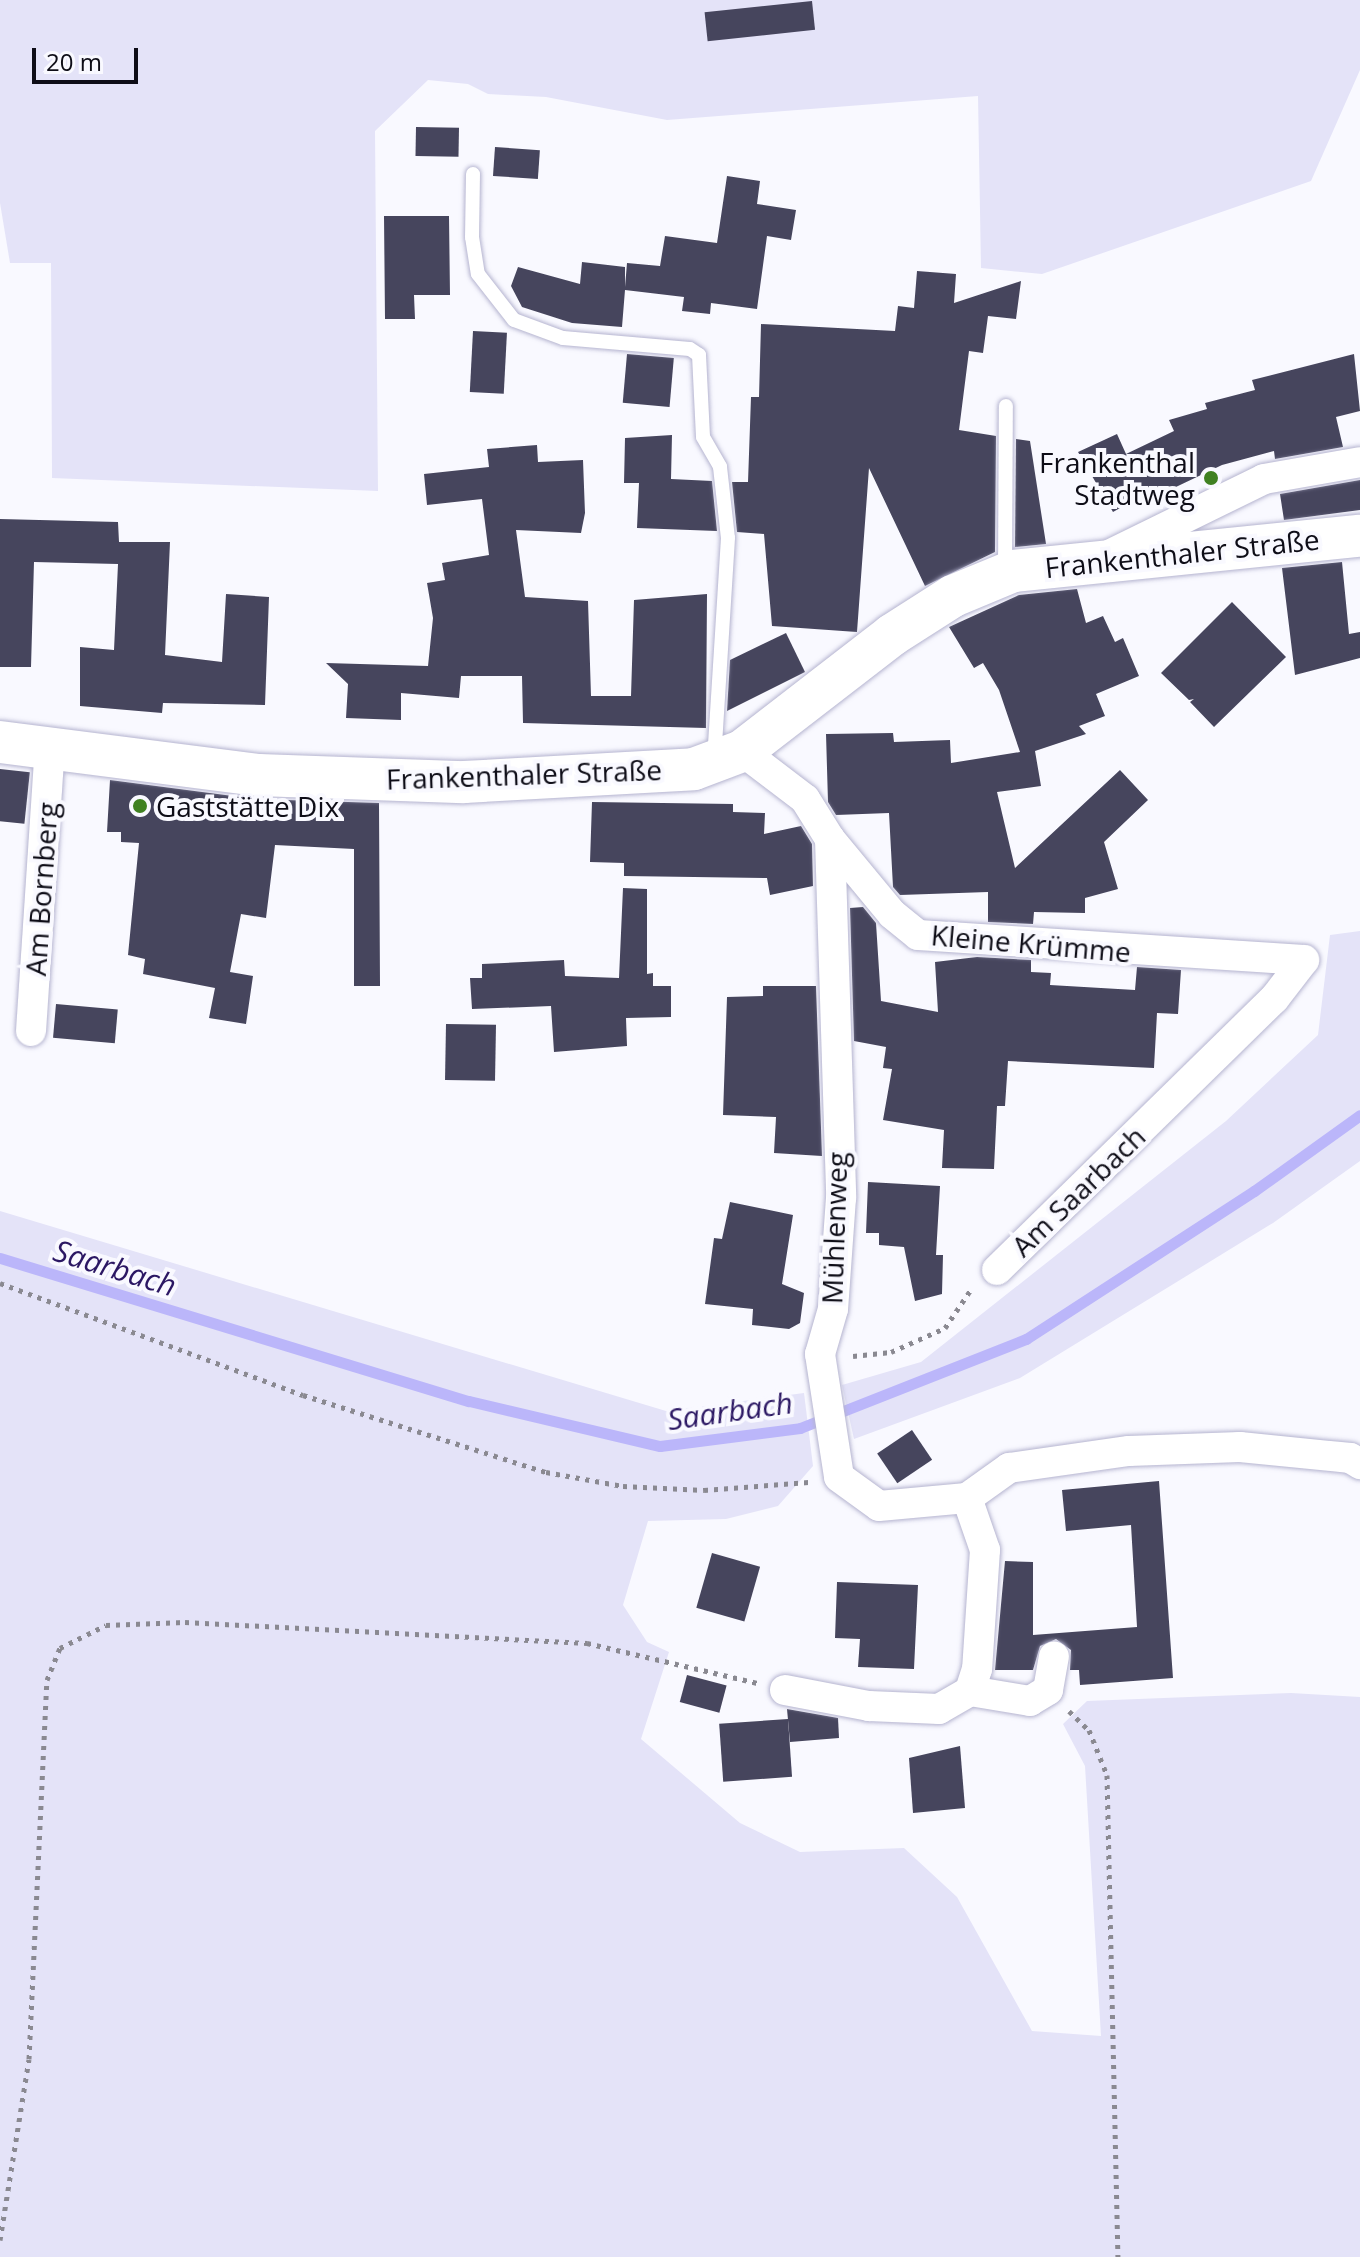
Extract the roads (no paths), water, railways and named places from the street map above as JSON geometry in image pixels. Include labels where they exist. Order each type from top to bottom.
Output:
[{"type":"main road","name":"Frankenthaler Straße","points":[[0,742],[259,775],[464,782],[694,769],[728,757],[892,635],[953,596],[1005,574],[1102,558],[1360,536]]},
{"type":"street","points":[[1102,558],[1264,479],[1360,462]]},
{"type":"street","name":"Am Bornberg","points":[[31,1031],[50,748]]},
{"type":"street","name":"Kleine Krümme","points":[[728,757],[805,799],[830,839],[892,914],[918,935],[1304,960]]},
{"type":"street","name":"Mühlenweg","points":[[830,839],[841,1198],[833,1309],[820,1354],[837,1466],[879,1506],[967,1498]]},
{"type":"street","name":"Am Saarbach","points":[[997,1270],[1274,999],[1304,960]]},
{"type":"street","points":[[970,1691],[977,1669],[985,1550],[967,1498],[1009,1468],[1129,1451],[1240,1447],[1350,1458],[1360,1464]]},
{"type":"street","points":[[785,1690],[869,1706],[939,1709],[970,1691],[1039,1699],[1048,1690],[1054,1657]]},
{"type":"lane","points":[[473,174],[472,237],[478,274],[514,320],[563,338],[674,348],[699,355],[703,437],[720,467],[728,538],[728,757]]},
{"type":"lane","name":"Frankenthaler Straße","points":[[1005,574],[1006,406]]},
{"type":"waterway","name":"Saarbach","points":[[0,1258],[469,1401],[660,1446],[800,1428],[1026,1339],[1254,1191],[1360,1115]]},
{"type":"place","name":"Frankenthal Stadtweg","points":[[1211,478]]},
{"type":"place","name":"Gaststätte Dix","points":[[140,806]]}]
